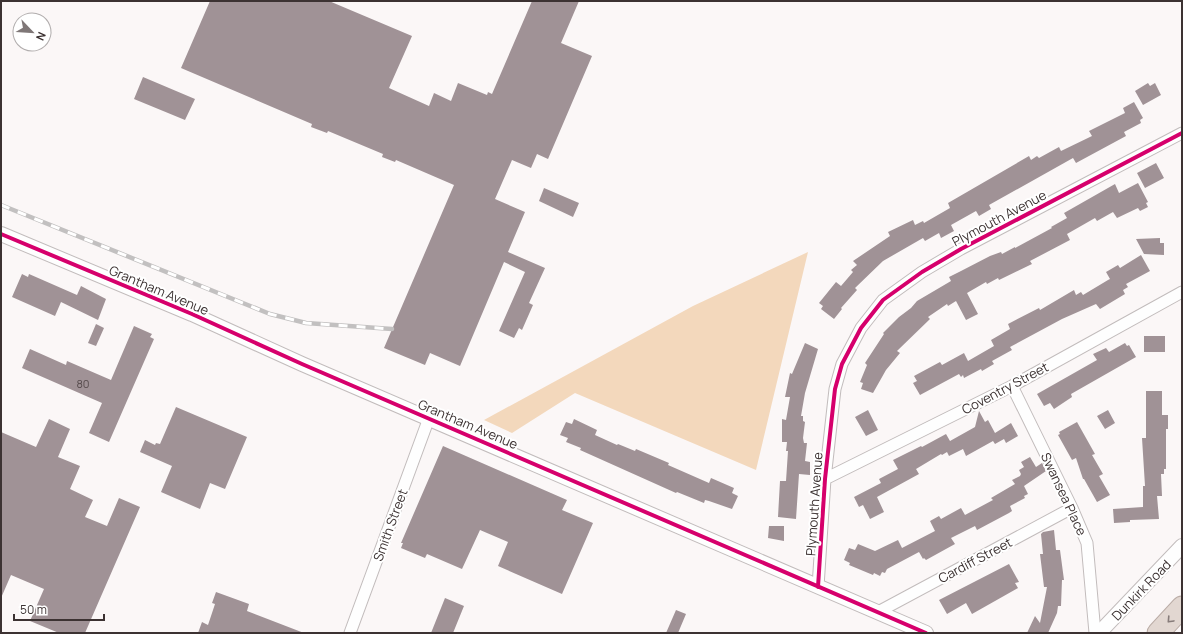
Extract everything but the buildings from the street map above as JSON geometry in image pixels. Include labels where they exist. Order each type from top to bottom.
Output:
[{"type":"highway","points":[[1158,633],[1182,607]]},
{"type":"street","name":"Plymouth Avenue","points":[[818,587],[825,479],[835,389],[842,364],[861,328],[883,300],[922,272],[961,249],[1182,133]]},
{"type":"street","name":"Grantham Avenue","points":[[1,234],[926,633]]},
{"type":"street","name":"Coventry Street","points":[[825,479],[1012,386],[1182,292]]},
{"type":"street","name":"Swansea Place","points":[[1012,386],[1072,508],[1087,543],[1095,633]]},
{"type":"street","name":"Smith Street","points":[[350,633],[430,418]]},
{"type":"street","name":"Cardiff Street","points":[[878,612],[1072,508]]},
{"type":"street","name":"Dunkirk Road","points":[[1099,633],[1182,546]]},
{"type":"shaded area","points":[[808,252],[756,470],[575,393],[512,433],[484,420],[693,306]]},
{"type":"railway","points":[[1,205],[270,314],[306,323],[392,329]]},
{"type":"cycle path","points":[[818,587],[825,479],[835,389],[842,364],[861,328],[883,300],[922,272],[961,249],[1182,133]]},
{"type":"cycle path","points":[[1,234],[192,314],[302,364],[926,633]]}]
